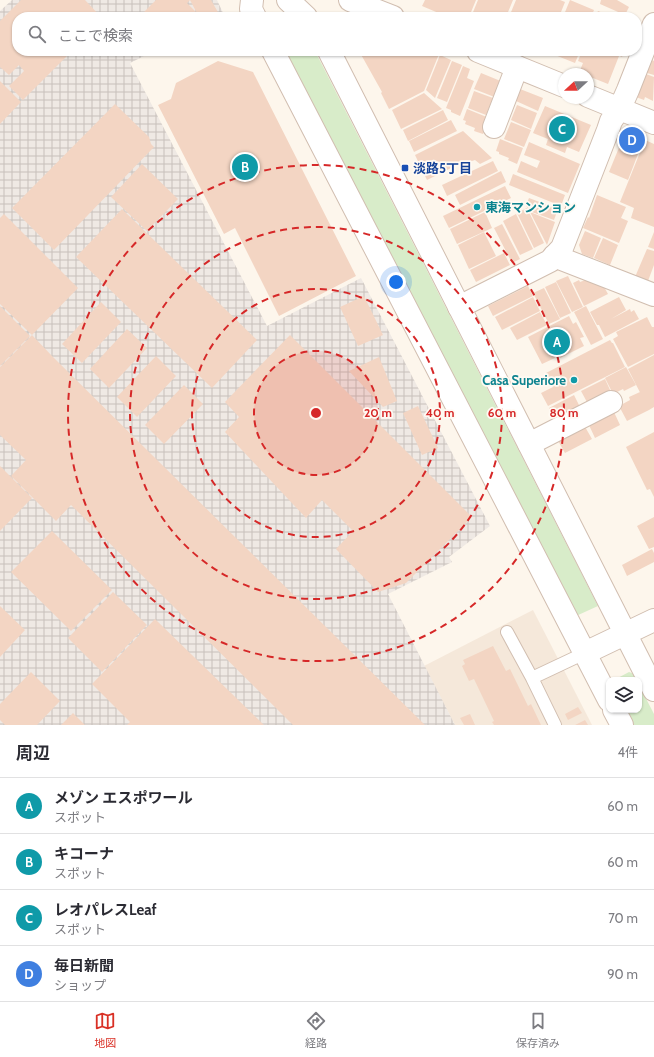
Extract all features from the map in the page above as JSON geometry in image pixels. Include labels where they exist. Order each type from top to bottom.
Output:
[{"type":"street","points":[[252,0],[251,9],[252,12]]},
{"type":"street","points":[[288,0],[301,12]]},
{"type":"street","points":[[350,0],[380,12]]},
{"type":"street","points":[[642,54],[654,24]]},
{"type":"street","points":[[276,56],[606,694]]},
{"type":"street","points":[[332,56],[654,690]]},
{"type":"street","points":[[490,56],[558,84]]},
{"type":"street","points":[[458,307],[550,261],[562,248],[611,121],[620,108],[641,56]]},
{"type":"street","points":[[494,127],[517,67]]},
{"type":"street","points":[[594,98],[654,122]]},
{"type":"street","points":[[554,256],[654,295]]},
{"type":"street","points":[[529,444],[611,402]]},
{"type":"street","points":[[585,653],[654,620]]},
{"type":"street","points":[[616,713],[622,725]]},
{"type":"lane","points":[[507,632],[555,725]]},
{"type":"lane","points":[[532,678],[585,653]]},
{"type":"shaded area","points":[[12,0],[217,0],[223,12],[12,12],[12,56],[144,56],[130,63],[267,326],[361,278],[490,526],[449,557],[452,562],[388,594],[455,725],[0,725],[0,11]]},
{"type":"shaded area","points":[[533,610],[592,725],[455,725],[424,666]]},
{"type":"green space","points":[[287,56],[318,56],[598,606],[576,616]]},
{"type":"green space","points":[[629,672],[634,674],[636,677],[620,677]]},
{"type":"green space","points":[[642,691],[654,714],[654,725],[634,725],[628,713],[642,713]]},
{"type":"building","points":[[21,0],[85,0],[96,12],[12,12],[12,56],[67,56],[23,100],[9,86],[24,71],[19,65],[9,75],[0,67],[0,21]]},
{"type":"building","points":[[156,0],[190,0],[187,3],[196,12],[144,12]]},
{"type":"building","points":[[190,0],[211,0],[218,12],[196,12]]},
{"type":"building","points":[[425,0],[476,0],[471,12],[436,12],[422,6]]},
{"type":"building","points":[[478,0],[513,0],[508,12],[473,12]]},
{"type":"building","points":[[516,0],[560,0],[565,2],[561,12],[511,12]]},
{"type":"building","points":[[570,0],[594,10],[593,12],[565,12]]},
{"type":"building","points":[[601,0],[617,0],[629,7],[626,12],[618,12],[600,4]]},
{"type":"building","points":[[362,56],[438,56],[424,91],[389,109],[381,93],[382,92]]},
{"type":"building","points":[[440,56],[451,60],[435,98],[426,90]]},
{"type":"building","points":[[558,56],[578,56],[575,63]]},
{"type":"building","points":[[580,56],[619,56],[608,84],[594,78],[594,68],[581,68],[583,63],[578,61]]},
{"type":"building","points":[[652,60],[654,61],[654,75],[647,73]]},
{"type":"building","points":[[218,61],[253,72],[356,276],[279,316],[235,228],[224,234],[158,105],[171,99],[176,83]]},
{"type":"building","points":[[452,61],[462,65],[447,102],[437,98]]},
{"type":"building","points":[[463,66],[470,69],[467,78],[474,81],[460,116],[446,108]]},
{"type":"building","points":[[481,73],[503,82],[497,98],[474,89]]},
{"type":"building","points":[[646,74],[654,77],[653,101],[645,97],[644,100],[636,97]]},
{"type":"building","points":[[0,81],[21,102],[0,124]]},
{"type":"building","points":[[520,89],[543,98],[538,111],[516,101]]},
{"type":"building","points":[[474,91],[493,98],[486,115],[468,108]]},
{"type":"building","points":[[424,93],[442,109],[401,129],[392,110]]},
{"type":"building","points":[[115,104],[149,137],[151,144],[154,147],[54,250],[12,208]]},
{"type":"building","points":[[517,105],[537,113],[531,129],[511,120]]},
{"type":"building","points":[[545,106],[591,125],[579,152],[567,147],[565,153],[546,145],[548,139],[533,133]]},
{"type":"building","points":[[467,109],[489,118],[483,134],[474,131],[475,128],[465,124],[466,121],[463,120]]},
{"type":"building","points":[[443,110],[448,120],[408,141],[403,130]]},
{"type":"building","points":[[451,120],[457,131],[414,152],[409,141]]},
{"type":"building","points":[[511,122],[531,130],[524,147],[504,139]]},
{"type":"building","points":[[463,131],[492,158],[480,164],[475,160],[453,167],[427,180],[415,155]]},
{"type":"building","points":[[625,133],[643,141],[628,180],[609,172]]},
{"type":"building","points":[[500,139],[523,148],[517,164],[508,160],[509,158],[499,154],[499,152],[496,151]]},
{"type":"building","points":[[645,140],[654,144],[654,227],[631,218],[634,208],[620,202]]},
{"type":"building","points":[[529,142],[580,164],[568,193],[517,172],[521,161],[537,168],[540,161],[524,155]]},
{"type":"building","points":[[493,161],[498,171],[447,196],[442,185]]},
{"type":"building","points":[[142,164],[178,199],[147,231],[111,197]]},
{"type":"building","points":[[501,171],[506,182],[460,205],[455,195]]},
{"type":"building","points":[[513,174],[565,195],[561,206],[509,185]]},
{"type":"building","name":"東海マンション","points":[[505,186],[511,198],[449,228],[443,216]]},
{"type":"building","points":[[597,195],[626,207],[621,218],[628,221],[619,243],[583,228],[588,217],[589,218]]},
{"type":"building","points":[[529,198],[558,209],[554,220],[529,211],[526,205]]},
{"type":"building","points":[[527,208],[544,243],[534,248],[517,213]]},
{"type":"building","points":[[122,209],[257,340],[212,388],[76,257]]},
{"type":"building","points":[[485,212],[492,228],[457,244],[450,229]]},
{"type":"building","points":[[530,212],[555,222],[547,245]]},
{"type":"building","points":[[4,214],[78,288],[32,335],[0,304],[0,218]]},
{"type":"building","points":[[516,214],[533,249],[520,255],[503,221]]},
{"type":"building","points":[[502,224],[520,259],[512,263],[494,228]]},
{"type":"building","points":[[585,231],[601,238],[593,258],[582,254],[579,245]]},
{"type":"building","points":[[484,232],[496,256],[469,269],[458,245]]},
{"type":"building","points":[[654,232],[654,249],[648,247]]},
{"type":"building","points":[[603,238],[618,245],[610,265],[594,258]]},
{"type":"building","points":[[647,249],[654,251],[654,265],[648,281],[635,277]]},
{"type":"building","points":[[504,253],[510,265],[476,282],[470,270]]},
{"type":"building","points":[[568,276],[583,307],[572,312],[556,281]]},
{"type":"building","points":[[588,279],[603,285],[608,294],[584,306],[573,283],[579,280],[580,282]]},
{"type":"building","points":[[556,282],[571,313],[560,318],[545,287]]},
{"type":"building","points":[[528,286],[533,296],[493,316],[488,306]]},
{"type":"building","points":[[544,288],[560,319],[549,324],[533,293]]},
{"type":"building","points":[[364,296],[383,335],[358,346],[340,307]]},
{"type":"building","points":[[533,297],[540,311],[502,330],[495,317]]},
{"type":"building","points":[[619,297],[626,310],[611,319],[630,309],[631,312],[634,310],[639,319],[605,337],[590,312]]},
{"type":"building","points":[[101,302],[121,322],[82,363],[62,344]]},
{"type":"building","points":[[0,306],[30,336],[0,366]]},
{"type":"building","points":[[586,306],[603,339],[591,345],[574,312]]},
{"type":"building","points":[[540,312],[547,325],[517,340],[510,328]]},
{"type":"building","points":[[569,316],[573,324],[576,322],[584,337],[580,338],[584,346],[560,358],[556,350],[552,352],[555,358],[542,364],[528,337]]},
{"type":"building","points":[[647,317],[652,327],[654,327],[654,354],[628,367],[613,339],[618,336],[616,332]]},
{"type":"building","points":[[127,329],[147,348],[109,388],[90,369]]},
{"type":"building","points":[[32,335],[425,725],[293,725],[71,505],[56,521],[11,476],[26,460],[0,435],[0,367]]},
{"type":"building","points":[[290,335],[472,517],[406,583],[378,592],[336,549],[353,531],[322,500],[306,518],[225,432],[239,417],[225,402]]},
{"type":"building","name":"Casa Superiore","points":[[610,340],[625,367],[548,406],[541,393],[553,387],[546,373]]},
{"type":"building","points":[[654,355],[654,407],[649,410],[628,369]]},
{"type":"building","points":[[156,356],[176,376],[137,417],[117,397]]},
{"type":"building","points":[[379,357],[397,401],[383,407],[349,371]]},
{"type":"building","points":[[626,367],[636,385],[624,391],[623,389],[613,394],[605,378]]},
{"type":"building","points":[[605,379],[611,392],[588,404],[581,391]]},
{"type":"building","points":[[184,385],[203,404],[164,444],[145,425]]},
{"type":"building","points":[[640,392],[649,410],[627,421],[619,406],[630,400],[629,397]]},
{"type":"building","points":[[574,395],[581,409],[557,422],[549,408]]},
{"type":"building","points":[[418,406],[438,448],[422,455],[403,413]]},
{"type":"building","points":[[613,410],[620,425],[595,438],[588,423]]},
{"type":"building","points":[[584,425],[592,439],[565,453],[557,439]]},
{"type":"building","points":[[654,432],[654,497],[650,489],[647,490],[626,447]]},
{"type":"building","points":[[0,466],[32,498],[0,531]]},
{"type":"building","points":[[654,517],[654,547],[649,549],[637,526]]},
{"type":"building","points":[[52,531],[112,590],[71,631],[11,572]]},
{"type":"building","points":[[652,549],[654,553],[654,562],[627,576],[622,565]]},
{"type":"building","points":[[113,592],[147,625],[102,672],[68,638]]},
{"type":"building","points":[[0,606],[25,630],[0,657]]},
{"type":"building","points":[[155,619],[264,725],[127,725],[130,722],[92,684]]},
{"type":"building","points":[[493,646],[506,671],[510,669],[528,706],[531,704],[541,725],[494,725],[492,722],[494,721],[474,679],[469,681],[462,666],[465,664],[463,660]]},
{"type":"building","points":[[31,672],[60,701],[37,725],[5,725],[0,720],[0,704]]},
{"type":"building","points":[[578,707],[582,713],[568,720],[565,714]]},
{"type":"building","points":[[73,713],[85,725],[61,725]]},
{"type":"building","points":[[470,714],[475,725],[464,725],[460,718]]},
{"type":"building","points":[[585,720],[588,725],[575,725]]},
{"type":"place","name":"レオパレスLeaf","points":[[562,129]]},
{"type":"place","name":"毎日新聞","points":[[632,140]]},
{"type":"place","name":"キコーナ","points":[[245,167]]},
{"type":"place","name":"淡路5丁目","points":[[405,168]]},
{"type":"place","name":"東海マンション","points":[[477,207]]},
{"type":"place","name":"メゾン エスポワール","points":[[557,342]]},
{"type":"place","name":"Casa Superiore","points":[[574,380]]}]
